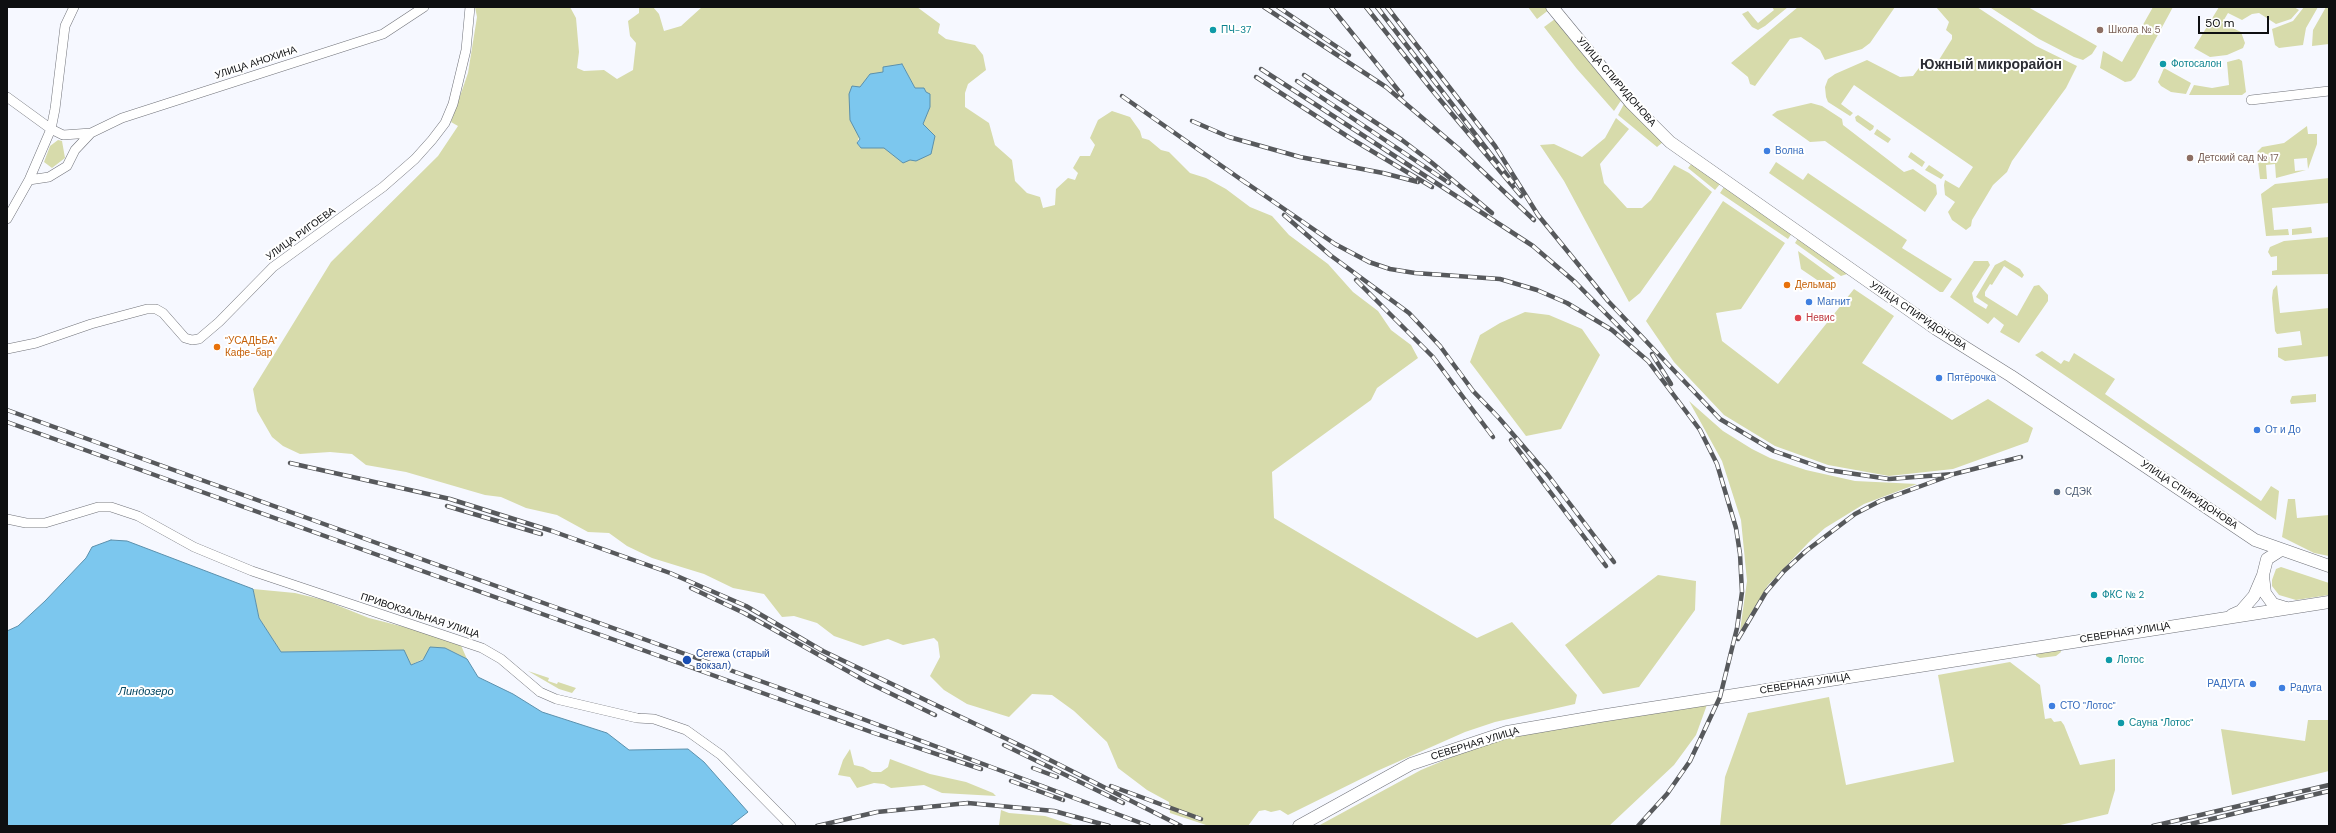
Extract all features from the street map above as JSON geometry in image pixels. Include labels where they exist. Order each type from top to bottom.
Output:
[{"type":"street","points":[[7,219],[29,180],[51,129],[57,101],[64,32],[74,7]]},
{"type":"street","name":"УЛИЦА АНОХИНА","points":[[29,180],[49,177],[67,166],[75,150],[91,133],[122,118],[383,34],[424,7]]},
{"type":"street","name":"УЛИЦА РИГОЕВА","points":[[7,349],[36,343],[91,324],[147,309],[156,309],[163,313],[185,338],[192,340],[199,339],[220,322],[273,267],[383,187],[415,159],[432,140],[445,123],[453,104],[466,50],[470,7]]},
{"type":"street","name":"УЛИЦА СПИРИДОНОВА","points":[[1552,7],[1631,103],[1670,142],[1936,329],[2018,380],[2259,542],[2329,566]]},
{"type":"street","points":[[2251,100],[2329,91]]},
{"type":"street","name":"УЛИЦА АНОХИНА","points":[[7,97],[51,129],[63,135],[91,133]]},
{"type":"street","name":"ПРИВОКЗАЛЬНАЯ УЛИЦА","points":[[7,519],[44,523],[98,507],[111,507],[138,516],[194,547],[252,571],[482,648],[501,659],[540,692],[556,699],[638,718],[654,719],[686,730],[721,755],[791,826]]},
{"type":"street","points":[[2259,542],[2263,555],[2265,593],[2273,604],[2286,608]]},
{"type":"street","points":[[2227,618],[2241,611],[2254,596],[2263,575],[2267,559],[2281,550]]},
{"type":"street","name":"СЕВЕРНАЯ УЛИЦА","points":[[1299,826],[1411,764],[1507,732],[1607,714],[2329,602]]},
{"type":"green space","points":[[475,7],[570,7],[576,18],[579,52],[577,68],[584,71],[604,70],[617,79],[633,70],[636,43],[630,36],[628,21],[639,13],[639,7],[653,7],[659,14],[664,31],[681,26],[702,7],[917,7],[940,24],[938,33],[946,39],[975,45],[983,55],[986,70],[968,84],[965,93],[965,107],[989,123],[995,145],[1012,160],[1015,181],[1027,193],[1040,197],[1043,208],[1055,205],[1056,189],[1068,178],[1075,180],[1078,173],[1073,168],[1080,156],[1090,156],[1095,145],[1090,138],[1098,120],[1112,111],[1130,117],[1140,131],[1142,138],[1149,140],[1161,150],[1169,152],[1190,173],[1206,178],[1226,189],[1250,207],[1272,216],[1289,235],[1328,264],[1353,292],[1378,311],[1391,330],[1411,345],[1418,358],[1377,388],[1371,400],[1272,472],[1274,518],[1477,638],[1512,622],[1577,695],[1575,704],[1495,722],[1465,732],[1377,771],[1288,815],[1280,810],[1271,812],[1265,810],[1259,811],[1248,826],[1209,826],[1170,813],[1169,802],[1147,790],[1118,768],[1107,742],[1074,711],[1052,695],[1032,694],[1009,717],[967,704],[944,690],[930,676],[940,657],[938,642],[934,638],[903,645],[888,639],[863,646],[834,636],[817,623],[794,616],[782,617],[764,594],[733,588],[704,574],[652,558],[627,546],[609,533],[588,532],[557,515],[526,508],[501,497],[485,495],[406,472],[366,465],[352,454],[330,452],[300,454],[283,446],[272,437],[257,411],[253,389],[331,262],[438,156],[458,126],[451,122],[468,73],[477,17]],"holes":[[[902,64],[915,88],[926,92],[930,107],[903,162],[884,147],[861,148],[857,143],[883,72]]]},
{"type":"green space","points":[[1528,7],[1550,7],[1550,9],[1537,19]]},
{"type":"green space","points":[[1772,7],[1788,7],[1758,30],[1752,27],[1742,14],[1748,11],[1758,23],[1774,10]]},
{"type":"green space","points":[[1798,7],[1895,7],[1870,43],[1862,49],[1825,60],[1820,50],[1801,37],[1790,39],[1755,86],[1750,84],[1748,77],[1731,63]]},
{"type":"green space","points":[[1936,7],[1977,7],[2036,46],[2077,66],[2066,88],[2012,161],[2007,172],[1993,185],[1972,220],[1971,226],[1966,230],[1952,220],[1948,212],[1955,202],[1945,195],[1944,185],[1945,180],[1959,188],[1973,167],[1854,85],[1841,104],[1853,113],[1850,116],[1828,102],[1826,97],[1825,87],[1828,79],[1835,74],[1867,60],[1900,77],[1913,76],[1924,61],[1937,63],[1952,39],[1952,35],[1946,30],[1949,22]]},
{"type":"green space","points":[[2028,7],[2097,46],[2092,54],[2083,60],[2074,57],[2039,39],[1991,8]]},
{"type":"green space","points":[[2153,7],[2173,7],[2135,77],[2131,81],[2125,82],[2100,68],[2103,51],[2122,62]]},
{"type":"green space","points":[[2219,7],[2294,7],[2299,10],[2291,19],[2276,24],[2259,13],[2252,14],[2242,20],[2228,13],[2222,23],[2241,32],[2245,43],[2243,48],[2227,55],[2210,57],[2194,48]]},
{"type":"green space","points":[[2304,7],[2318,7],[2306,28],[2303,45],[2279,48],[2275,45],[2272,29],[2293,21]]},
{"type":"green space","points":[[2326,7],[2329,7],[2329,44],[2312,46],[2313,30]]},
{"type":"green space","points":[[1555,19],[1622,99],[1614,111],[1577,69],[1544,27]]},
{"type":"green space","points":[[2239,59],[2242,61],[2246,92],[2242,95],[2189,95],[2194,85],[2212,88],[2229,85],[2227,62]]},
{"type":"green space","points":[[2164,68],[2191,83],[2186,94],[2171,92],[2161,86],[2158,82]]},
{"type":"green space","points":[[1625,102],[1663,142],[1657,147],[1618,115]]},
{"type":"green space","points":[[1811,103],[1822,106],[1842,119],[1843,125],[1904,172],[1913,169],[1936,185],[1937,194],[1925,212],[1825,141],[1810,142],[1772,115],[1777,111]]},
{"type":"green space","points":[[1858,115],[1874,126],[1873,129],[1870,131],[1856,121],[1855,117]]},
{"type":"green space","points":[[1616,118],[1629,129],[1600,164],[1604,183],[1627,208],[1642,208],[1651,200],[1674,165],[1689,173],[1712,192],[1640,293],[1629,302],[1564,181],[1540,145],[1554,144],[1582,157],[1605,138]]},
{"type":"green space","points":[[2307,126],[2308,134],[2317,134],[2317,144],[2308,169],[2307,158],[2294,159],[2295,171],[2306,170],[2276,178],[2275,164],[2266,165],[2267,179],[2260,179],[2257,152],[2262,147],[2284,143]]},
{"type":"green space","points":[[1877,129],[1891,139],[1888,143],[1874,134]]},
{"type":"green space","points":[[58,140],[62,141],[65,158],[52,168],[44,162],[50,146]]},
{"type":"green space","points":[[1911,152],[1925,162],[1922,167],[1908,157]]},
{"type":"green space","points":[[1696,158],[1725,178],[1715,190],[1688,168]]},
{"type":"green space","points":[[1776,162],[1803,180],[1808,173],[1907,240],[1902,248],[1952,279],[1943,292],[1940,292],[1769,173]]},
{"type":"green space","points":[[1929,165],[1944,175],[1941,179],[1925,170]]},
{"type":"green space","points":[[2329,178],[2329,203],[2272,208],[2274,230],[2288,229],[2289,235],[2266,236],[2261,194],[2275,184]]},
{"type":"green space","points":[[1728,181],[1796,227],[1788,239],[1720,193]]},
{"type":"green space","points":[[1723,201],[1785,243],[1741,309],[1716,313],[1722,341],[1778,384],[1854,289],[1894,316],[1862,363],[1952,420],[1988,399],[2033,428],[2028,442],[1953,469],[1889,476],[1828,465],[1775,446],[1724,415],[1674,362],[1646,321]]},
{"type":"green space","points":[[2311,227],[2312,233],[2292,235],[2292,229]]},
{"type":"green space","points":[[1803,230],[1850,273],[1841,276],[1795,243]]},
{"type":"green space","points":[[2329,237],[2329,274],[2272,275],[2272,271],[2277,270],[2277,256],[2271,257],[2268,252],[2270,247],[2284,241]]},
{"type":"green space","points":[[1798,251],[1835,278],[1823,284],[1801,269]]},
{"type":"green space","points":[[2005,260],[2020,269],[2024,275],[2022,278],[2004,266],[1992,285],[1990,284],[1985,292],[1985,296],[2017,316],[2034,286],[2039,285],[2048,295],[2048,301],[2019,343],[2000,332],[2004,325],[1994,317],[1988,324],[1950,297],[1974,261],[1988,261],[1990,265],[1972,293],[1974,302],[1986,309],[1988,305],[1976,297],[1995,265]]},
{"type":"green space","points":[[2277,285],[2280,313],[2329,308],[2329,356],[2285,361],[2278,357],[2278,348],[2302,345],[2300,331],[2277,334],[2275,331],[2272,298],[2273,290]]},
{"type":"green space","points":[[1525,312],[1549,315],[1582,329],[1600,355],[1561,429],[1526,436],[1470,362],[1480,335],[1500,323]]},
{"type":"green space","points":[[2042,351],[2061,364],[2064,360],[2069,362],[2074,353],[2115,379],[2105,394],[2261,501],[2271,486],[2279,491],[2276,520],[2035,355]]},
{"type":"green space","points":[[2316,394],[2316,402],[2291,404],[2290,401],[2292,396]]},
{"type":"green space","points":[[1689,401],[1723,431],[1770,458],[1806,470],[1855,481],[1917,484],[1864,504],[1825,528],[1809,542],[1768,585],[1740,631],[1747,581],[1741,520],[1722,461]]},
{"type":"green space","points":[[2288,499],[2295,499],[2297,518],[2329,515],[2329,556],[2314,553],[2282,537]]},
{"type":"green space","points":[[2281,567],[2329,583],[2329,595],[2296,600],[2279,595],[2272,586],[2272,580],[2276,569]]},
{"type":"green space","points":[[1658,575],[1696,581],[1695,610],[1639,687],[1603,694],[1565,645]]},
{"type":"green space","points":[[253,589],[295,593],[324,600],[369,618],[459,641],[467,659],[445,648],[411,665],[403,650],[281,652],[259,618]]},
{"type":"green space","points":[[2060,648],[2061,652],[2056,656],[2040,658],[2036,656],[2036,652]]},
{"type":"green space","points":[[2010,662],[2040,685],[2045,719],[2051,718],[2054,722],[2061,721],[2080,765],[2115,759],[2115,790],[2108,814],[2056,826],[1720,826],[1725,777],[1748,713],[1829,697],[1846,785],[1954,762],[1938,675]]},
{"type":"green space","points":[[528,671],[549,678],[548,681],[557,684],[558,682],[576,688],[572,693],[559,689]]},
{"type":"green space","points":[[1708,702],[1696,735],[1674,765],[1609,826],[1318,826],[1421,770],[1471,749],[1515,736]]},
{"type":"green space","points":[[2308,720],[2329,720],[2329,771],[2232,795],[2221,729],[2305,741]]},
{"type":"green space","points":[[850,749],[854,765],[863,767],[872,772],[881,772],[888,767],[890,759],[930,774],[966,782],[993,793],[996,796],[942,793],[924,785],[891,788],[884,784],[874,783],[857,788],[850,777],[838,775],[843,760]]},
{"type":"green space","points":[[1001,810],[1009,813],[1045,816],[1076,826],[999,826]]},
{"type":"water","points":[[902,64],[915,88],[924,88],[926,92],[930,94],[930,107],[923,124],[935,136],[931,154],[916,161],[910,160],[903,163],[884,148],[861,148],[857,143],[860,139],[850,120],[849,94],[852,86],[860,87],[870,74],[883,72],[883,67]]},
{"type":"water","name":"Линдозеро","points":[[111,540],[127,541],[253,589],[259,618],[281,652],[404,650],[411,665],[423,660],[430,647],[445,648],[467,659],[478,677],[513,694],[542,712],[607,733],[629,750],[688,749],[704,762],[748,812],[730,826],[7,826],[7,631],[18,626],[45,601],[86,558],[92,547]]},
{"type":"railway","points":[[1264,7],[1386,87],[1459,149],[1534,220]]},
{"type":"railway","points":[[1278,7],[1349,55]]},
{"type":"railway","points":[[1331,7],[1402,95]]},
{"type":"railway","points":[[1366,7],[1431,89],[1521,196]]},
{"type":"railway","points":[[1377,7],[1513,183]]},
{"type":"railway","points":[[1387,7],[1495,146],[1538,215],[1608,301],[1720,419],[1774,451],[1828,470],[1889,479],[1954,474]]},
{"type":"railway","points":[[1261,69],[1533,246],[1575,282],[1632,340]]},
{"type":"railway","points":[[1304,75],[1402,140],[1492,213]]},
{"type":"railway","points":[[1256,77],[1350,138],[1432,187]]},
{"type":"railway","points":[[1297,81],[1449,183]]},
{"type":"railway","points":[[1122,96],[1246,183]]},
{"type":"railway","points":[[1192,121],[1229,137],[1300,157],[1383,173],[1418,182]]},
{"type":"railway","points":[[1242,180],[1335,244],[1369,262],[1390,269],[1415,273],[1500,279],[1537,290],[1567,303],[1612,330],[1648,361],[1700,430],[1717,464],[1736,528],[1740,554],[1742,592],[1737,628],[1720,697],[1690,761],[1667,794],[1638,826]]},
{"type":"railway","points":[[1284,215],[1330,255],[1409,313],[1440,346],[1473,391],[1499,418],[1548,475],[1614,562]]},
{"type":"railway","points":[[1356,280],[1433,357],[1493,437]]},
{"type":"railway","points":[[1652,354],[1671,384]]},
{"type":"railway","points":[[7,410],[777,687],[1149,826]]},
{"type":"railway","points":[[7,422],[874,733],[981,769]]},
{"type":"railway","points":[[1511,440],[1606,566]]},
{"type":"railway","points":[[1738,639],[1766,592],[1784,571],[1806,551],[1855,514],[1880,501],[1954,474],[2021,457]]},
{"type":"railway","points":[[290,463],[450,499],[552,531],[670,573],[746,606],[823,651],[1034,752],[1181,826]]},
{"type":"railway","points":[[447,506],[541,534]]},
{"type":"railway","points":[[691,588],[744,613],[869,683],[935,715]]},
{"type":"railway","points":[[1004,745],[1123,803]]},
{"type":"railway","points":[[1033,768],[1057,777]]},
{"type":"railway","points":[[1011,781],[1063,800]]},
{"type":"railway","points":[[2153,826],[2329,785]]},
{"type":"railway","points":[[1111,786],[1201,819]]},
{"type":"railway","points":[[2182,826],[2329,791]]},
{"type":"railway","points":[[817,826],[877,812],[968,803],[1054,811],[1109,826]]},
{"type":"place","name":"ПЧ-37","points":[[1213,30]]},
{"type":"place","name":"Школа № 5","points":[[2100,30]]},
{"type":"place","name":"Фотосалон","points":[[2163,64]]},
{"type":"place","name":"Волна","points":[[1767,151]]},
{"type":"place","name":"Детский сад № 17","points":[[2190,158]]},
{"type":"place","name":"Дельмар","points":[[1787,285]]},
{"type":"place","name":"Магнит","points":[[1809,302]]},
{"type":"place","name":"Невис","points":[[1798,318]]},
{"type":"place","name":"\"УСАДЬБА\" Кафе-бар","points":[[217,347]]},
{"type":"place","name":"Пятёрочка","points":[[1939,378]]},
{"type":"place","name":"От и До","points":[[2257,430]]},
{"type":"place","name":"СДЭК","points":[[2057,492]]},
{"type":"place","name":"ФКС № 2","points":[[2094,595]]},
{"type":"place","name":"Сегежа (старый вокзал)","points":[[687,660]]},
{"type":"place","name":"Лотос","points":[[2109,660]]},
{"type":"place","name":"РАДУГА","points":[[2253,684]]},
{"type":"place","name":"Радуга","points":[[2282,688]]},
{"type":"place","name":"СТО \"Лотос\"","points":[[2052,706]]},
{"type":"place","name":"Сауна \"Лотос\"","points":[[2121,723]]},
{"type":"district","name":"Южный микрорайон","points":[[1991,65]]}]
